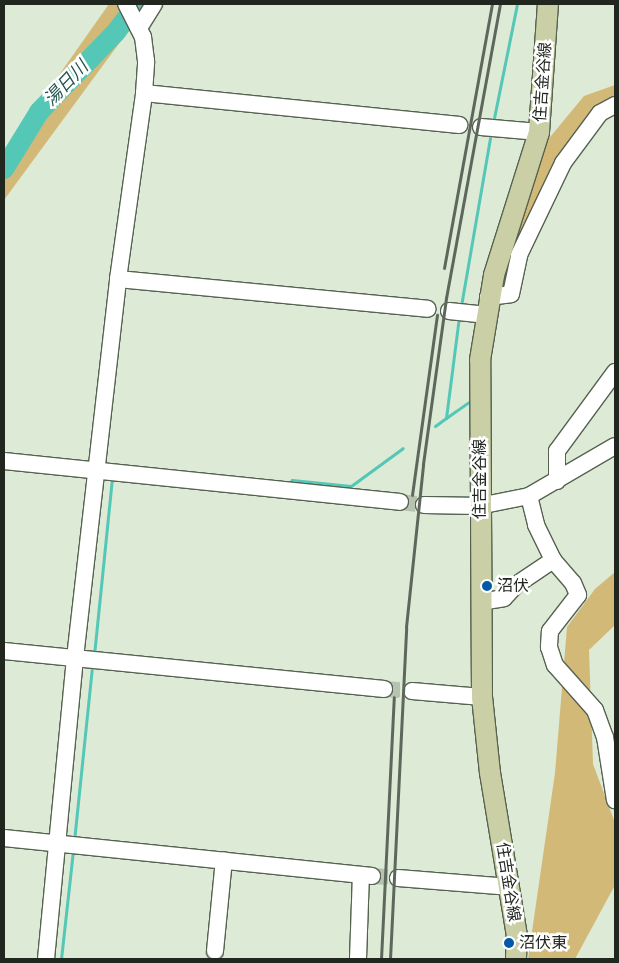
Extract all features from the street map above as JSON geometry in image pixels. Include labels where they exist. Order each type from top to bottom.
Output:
[{"type":"main road","name":"住吉金谷線","points":[[516,959],[510,887],[490,773],[482,697],[479,506],[480,360],[487,306],[539,132],[548,4]]},
{"type":"street","points":[[46,959],[66,844],[86,659],[98,471],[118,279],[144,93],[146,61],[138,26],[126,4]]},
{"type":"street","points":[[138,26],[154,4]]},
{"type":"street","points":[[144,93],[459,124]]},
{"type":"street","points":[[457,312],[487,306],[511,294],[518,255],[563,163],[600,114],[615,105]]},
{"type":"street","points":[[481,127],[539,132]]},
{"type":"street","points":[[118,279],[428,309]]},
{"type":"street","points":[[557,481],[557,451],[615,372]]},
{"type":"street","points":[[424,505],[479,506],[529,496],[615,446]]},
{"type":"street","points":[[4,461],[400,502]]},
{"type":"street","points":[[529,496],[536,525],[552,560],[573,583],[578,595],[550,631],[549,647],[555,665],[595,710],[605,737],[615,800]]},
{"type":"street","points":[[480,602],[504,598],[516,585],[552,560]]},
{"type":"street","points":[[4,650],[384,689]]},
{"type":"street","points":[[412,691],[482,697]]},
{"type":"street","points":[[4,838],[367,875],[358,959]]},
{"type":"street","points":[[215,951],[224,860]]},
{"type":"street","points":[[398,878],[510,887]]},
{"type":"shaded area","points":[[109,4],[148,4],[4,200],[4,153]]},
{"type":"shaded area","points":[[615,85],[615,100],[596,111],[519,244],[516,240],[546,142],[584,96]]},
{"type":"shaded area","points":[[615,572],[615,625],[589,650],[593,764],[615,823],[615,885],[575,959],[528,959],[555,773],[567,627],[595,589]]},
{"type":"waterway","name":"湯日川","points":[[4,169],[39,112],[116,32],[137,4]]},
{"type":"waterway","points":[[493,123],[517,4]]},
{"type":"waterway","points":[[461,306],[491,133]]},
{"type":"waterway","points":[[435,426],[446,418],[459,317]]},
{"type":"waterway","points":[[446,418],[470,401]]},
{"type":"waterway","points":[[289,484],[292,480],[351,486],[403,448]]},
{"type":"waterway","points":[[94,655],[112,479]]},
{"type":"waterway","points":[[460,498],[473,497]]},
{"type":"waterway","points":[[74,841],[92,666]]},
{"type":"waterway","points":[[61,959],[73,850]]},
{"type":"tunnel","points":[[400,502],[424,505]]},
{"type":"tunnel","points":[[384,689],[412,691]]},
{"type":"tunnel","points":[[372,876],[398,878]]},
{"type":"railway","points":[[444,268],[492,4]]},
{"type":"railway","points":[[390,959],[406,627],[423,464],[446,298],[500,4]]},
{"type":"railway","points":[[412,495],[437,315]]},
{"type":"railway","points":[[381,959],[394,697]]},
{"type":"place","name":"沼伏","points":[[487,586]]},
{"type":"place","name":"沼伏東","points":[[509,943]]}]
